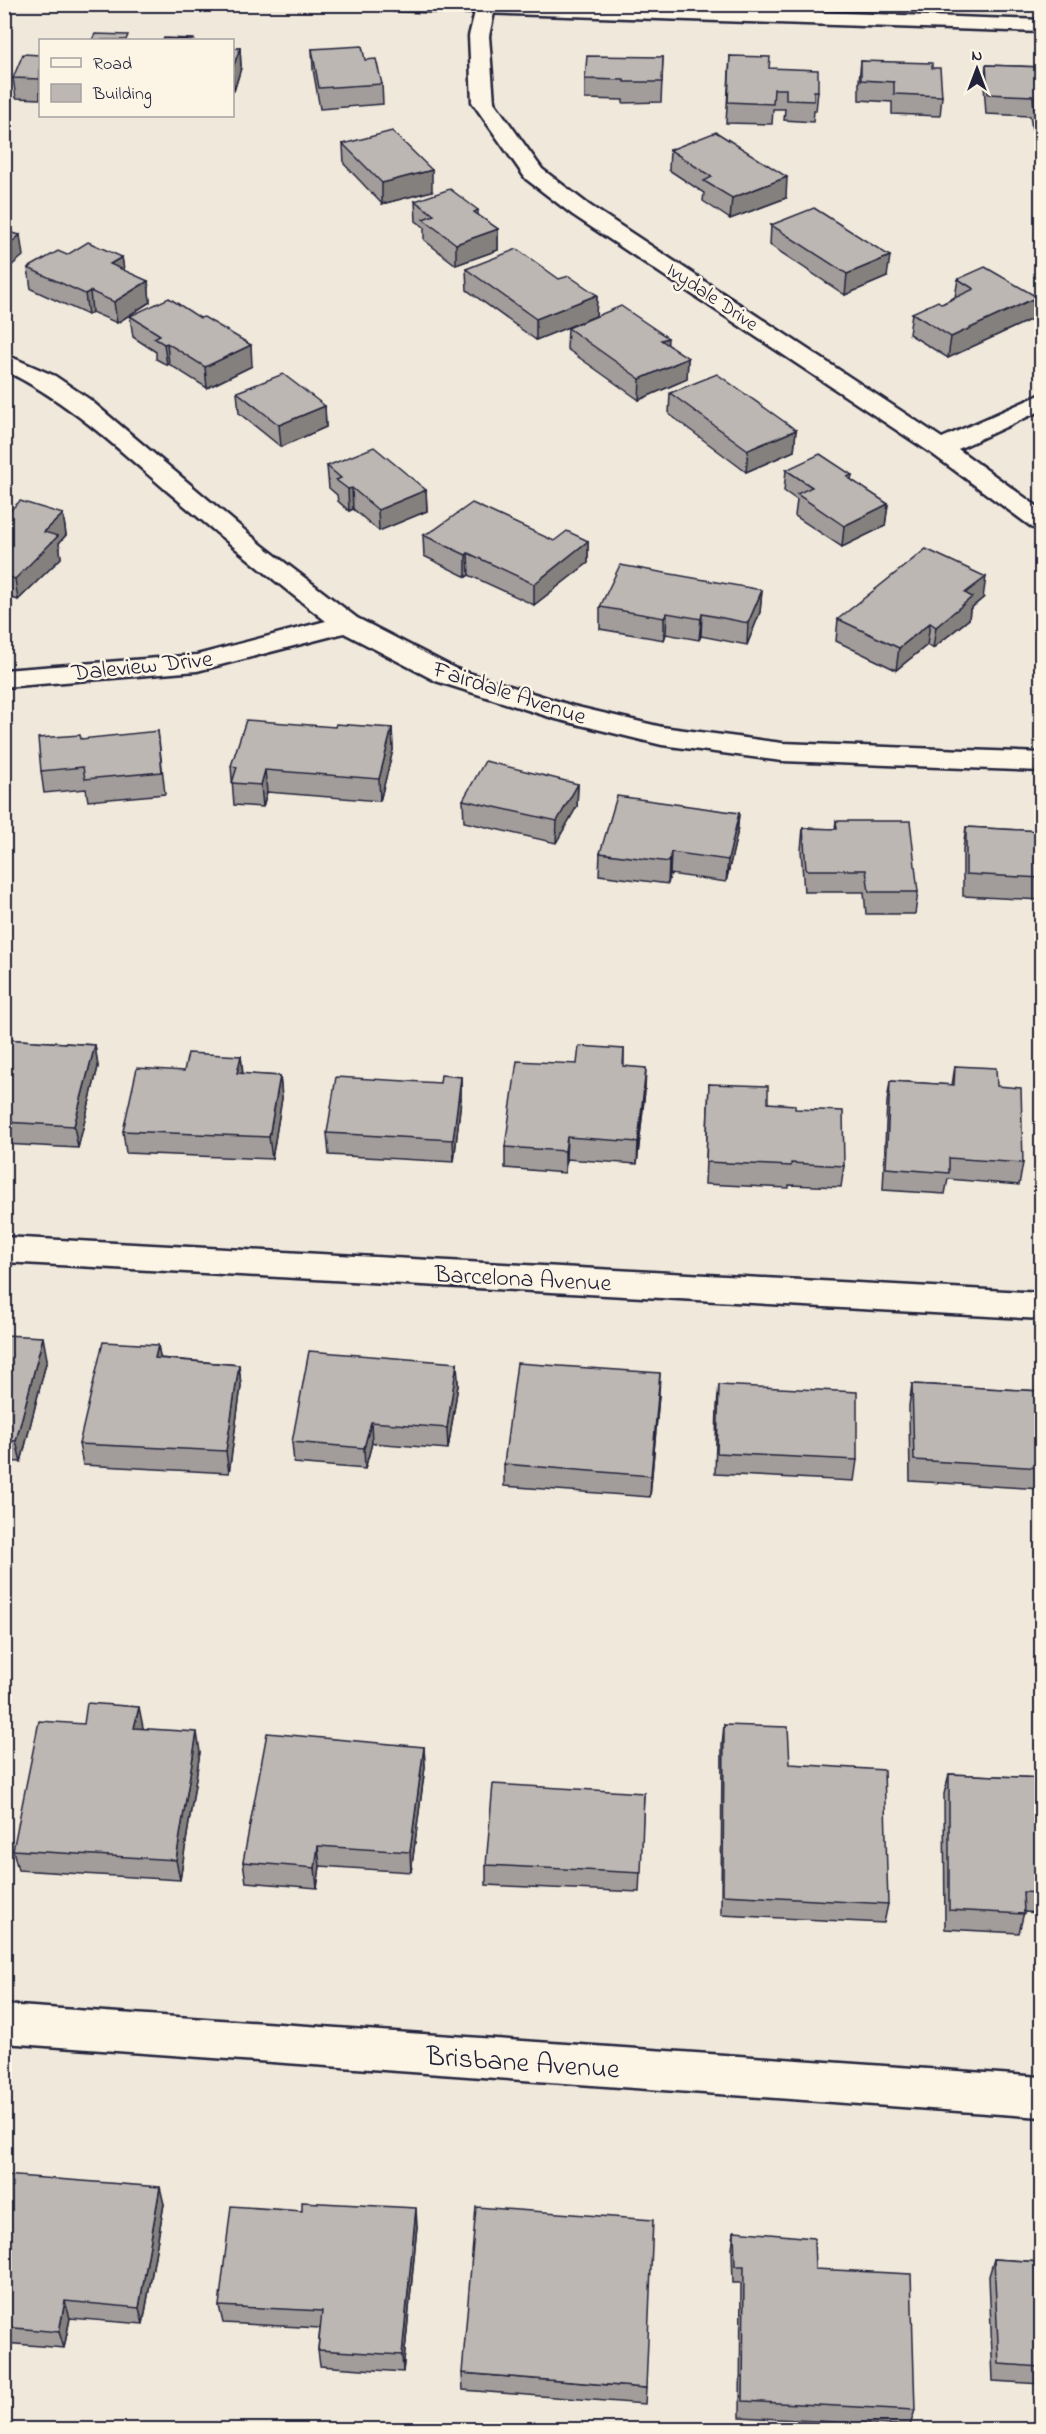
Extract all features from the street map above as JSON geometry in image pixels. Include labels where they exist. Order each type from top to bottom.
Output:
[{"type":"street","points":[[393,4],[1041,26]]},
{"type":"street","name":"Ivydale Drive","points":[[485,8],[479,36],[483,102],[534,174],[581,210],[940,448],[1041,523]]},
{"type":"street","name":"Fairdale Avenue","points":[[4,361],[46,381],[80,404],[253,551],[347,624],[446,675],[566,713],[662,736],[783,752],[1041,762]]},
{"type":"street","points":[[940,448],[1041,401]]},
{"type":"street","name":"Daleview Drive","points":[[4,679],[197,663],[347,624]]},
{"type":"street","name":"Barcelona Avenue","points":[[4,1249],[1041,1306]]},
{"type":"street","name":"Brisbane Avenue","points":[[4,2024],[1041,2097]]},
{"type":"building","points":[[95,34],[128,35],[126,39],[92,39]]},
{"type":"building","points":[[362,46],[365,60],[376,59],[382,84],[319,88],[312,49]]},
{"type":"building","points":[[234,48],[240,48],[234,64]]},
{"type":"building","points":[[23,54],[39,55],[39,79],[13,78]]},
{"type":"building","points":[[587,56],[663,57],[662,82],[585,79]]},
{"type":"building","points":[[730,56],[770,57],[769,68],[818,70],[818,91],[814,91],[814,101],[786,100],[786,89],[774,89],[773,104],[728,102]]},
{"type":"building","points":[[861,61],[932,63],[932,68],[940,68],[942,96],[894,94],[894,82],[861,80]]},
{"type":"building","points":[[986,65],[1041,67],[1041,109],[1034,109],[1033,96],[988,94]]},
{"type":"building","points":[[392,131],[432,170],[382,183],[343,144]]},
{"type":"building","points":[[716,132],[787,177],[732,198],[704,181],[712,177],[670,150]]},
{"type":"building","points":[[450,189],[478,210],[474,212],[498,229],[456,244],[423,219],[434,215],[415,201]]},
{"type":"building","points":[[814,208],[890,256],[847,274],[771,225]]},
{"type":"building","points":[[4,231],[20,235],[4,249]]},
{"type":"building","points":[[88,242],[122,257],[110,264],[148,281],[114,302],[90,291],[85,294],[28,268],[58,251],[67,255]]},
{"type":"building","points":[[517,249],[559,279],[569,276],[597,295],[536,319],[466,269]]},
{"type":"building","points":[[985,267],[1037,297],[951,337],[912,313],[938,301],[942,304],[974,289],[958,279]]},
{"type":"building","points":[[169,298],[200,318],[204,317],[251,345],[205,367],[167,343],[164,344],[154,338],[160,335],[130,316]]},
{"type":"building","points":[[621,306],[668,338],[661,340],[688,358],[640,379],[568,328]]},
{"type":"building","points":[[283,374],[325,406],[279,425],[237,392]]},
{"type":"building","points":[[717,374],[796,430],[748,450],[670,393]]},
{"type":"building","points":[[374,447],[426,490],[378,510],[352,488],[348,489],[336,480],[341,478],[327,466]]},
{"type":"building","points":[[820,454],[852,475],[847,477],[888,504],[844,526],[797,494],[812,487],[786,470]]},
{"type":"building","points":[[20,501],[63,514],[44,532],[58,536],[15,579],[4,575],[4,516]]},
{"type":"building","points":[[472,503],[554,541],[567,531],[588,541],[534,584],[423,535],[434,530]]},
{"type":"building","points":[[926,549],[986,577],[965,593],[972,597],[936,627],[930,623],[899,648],[838,619]]},
{"type":"building","points":[[620,565],[762,590],[748,623],[702,614],[701,619],[667,613],[664,618],[600,607]]},
{"type":"building","points":[[246,720],[335,727],[336,724],[392,728],[379,779],[265,770],[261,785],[232,783],[237,767],[231,766]]},
{"type":"building","points":[[158,731],[162,772],[85,779],[83,767],[41,771],[38,738],[80,735],[81,739]]},
{"type":"building","points":[[485,761],[578,784],[557,821],[463,800]]},
{"type":"building","points":[[617,796],[739,813],[728,860],[671,852],[669,862],[600,853]]},
{"type":"building","points":[[836,821],[910,821],[918,892],[869,892],[866,870],[806,870],[803,828],[837,829]]},
{"type":"building","points":[[1039,826],[1041,826],[1041,878],[966,874],[966,827],[1040,831]]},
{"type":"building","points":[[4,1039],[95,1045],[74,1126],[4,1122]]},
{"type":"building","points":[[579,1046],[624,1049],[623,1066],[646,1068],[638,1142],[567,1137],[565,1151],[505,1147],[517,1061],[577,1064]]},
{"type":"building","points":[[188,1053],[241,1056],[237,1073],[280,1076],[269,1137],[123,1131],[137,1068],[184,1071]]},
{"type":"building","points":[[955,1066],[996,1068],[997,1086],[1021,1088],[1023,1163],[949,1158],[949,1173],[886,1168],[890,1081],[954,1085]]},
{"type":"building","points":[[441,1075],[461,1077],[453,1140],[327,1133],[336,1077],[440,1083]]},
{"type":"building","points":[[709,1084],[768,1086],[768,1103],[795,1105],[795,1109],[843,1111],[844,1166],[706,1162]]},
{"type":"building","points":[[4,1335],[43,1337],[16,1441],[4,1440]]},
{"type":"building","points":[[103,1342],[158,1345],[155,1358],[239,1365],[226,1451],[79,1444]]},
{"type":"building","points":[[309,1351],[457,1363],[447,1428],[371,1422],[364,1448],[292,1442]]},
{"type":"building","points":[[517,1363],[660,1373],[651,1476],[504,1464]]},
{"type":"building","points":[[912,1384],[1041,1391],[1041,1468],[914,1460]]},
{"type":"building","points":[[719,1385],[857,1392],[857,1460],[717,1453]]},
{"type":"building","points":[[87,1703],[139,1707],[134,1728],[197,1732],[176,1860],[13,1850],[39,1721],[84,1724]]},
{"type":"building","points":[[724,1725],[788,1727],[790,1764],[884,1770],[888,1904],[723,1895]]},
{"type":"building","points":[[267,1733],[424,1747],[410,1852],[318,1846],[315,1868],[243,1862]]},
{"type":"building","points":[[949,1774],[1041,1778],[1041,1893],[1023,1892],[1024,1914],[949,1910]]},
{"type":"building","points":[[493,1784],[644,1793],[641,1873],[486,1865]]},
{"type":"building","points":[[4,2175],[160,2187],[139,2308],[65,2301],[59,2332],[4,2327]]},
{"type":"building","points":[[302,2202],[416,2208],[402,2355],[318,2350],[322,2311],[219,2306],[231,2206],[302,2211]]},
{"type":"building","points":[[476,2207],[653,2220],[646,2388],[462,2373]]},
{"type":"building","points":[[734,2231],[814,2238],[815,2269],[911,2274],[915,2410],[743,2401],[744,2266],[735,2266]]},
{"type":"building","points":[[994,2259],[1041,2262],[1041,2367],[999,2364]]}]
